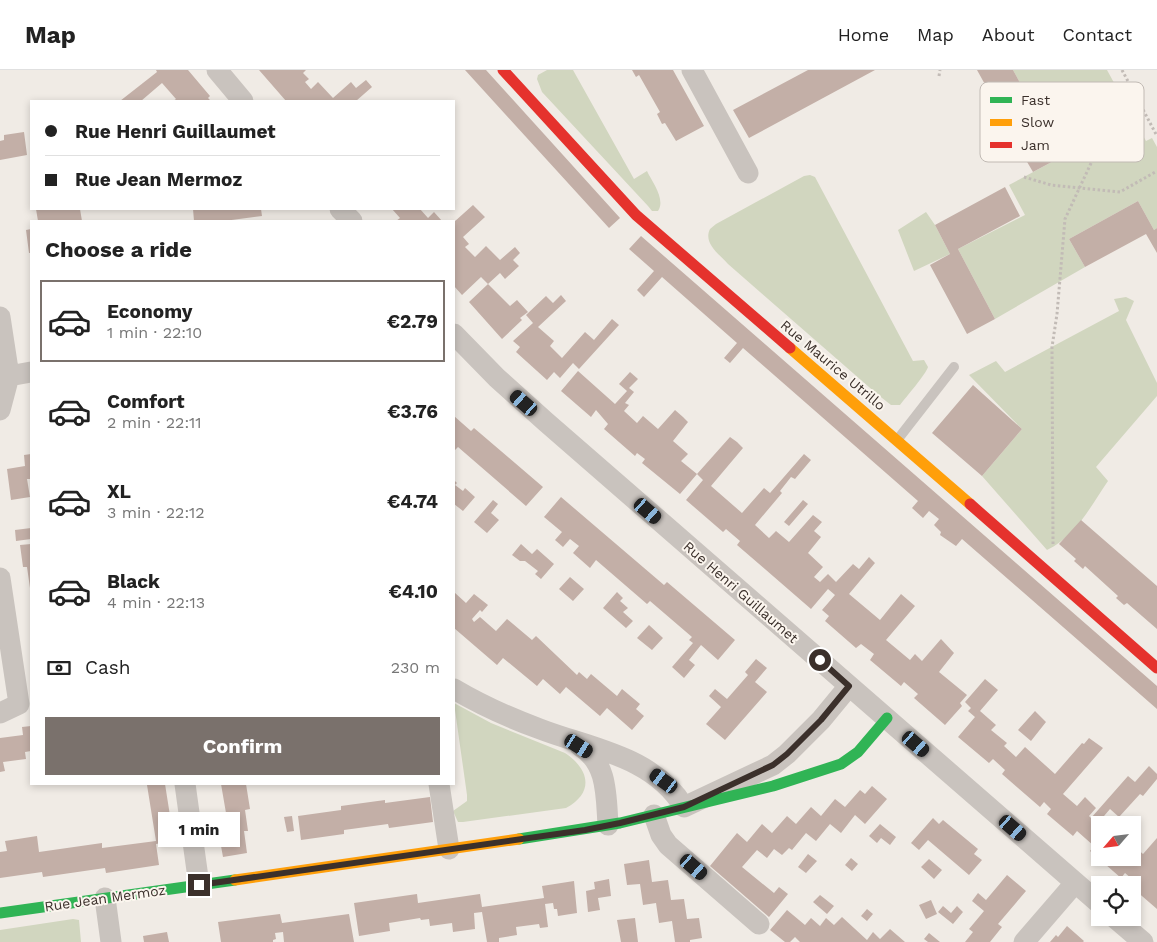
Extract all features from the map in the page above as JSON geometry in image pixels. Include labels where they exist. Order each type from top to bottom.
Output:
[{"type":"street","points":[[217,70],[242,100]]},
{"type":"street","name":"Rue Maurice Utrillo","points":[[502,70],[636,215],[1157,668]]},
{"type":"street","points":[[692,70],[748,173]]},
{"type":"street","points":[[0,317],[9,376],[0,410]]},
{"type":"street","name":"Rue Henri Guillaumet","points":[[455,335],[513,393],[1091,896]]},
{"type":"street","points":[[9,376],[30,372]]},
{"type":"street","points":[[0,578],[25,702],[0,713]]},
{"type":"street","name":"Rue Jean Mermoz","points":[[684,807],[773,765],[787,754],[821,720],[849,686]]},
{"type":"street","points":[[455,690],[516,720],[639,764],[664,781],[676,793],[684,807]]},
{"type":"street","name":"Rue Jean Mermoz","points":[[0,913],[449,849],[608,825],[654,815],[773,786],[841,764],[858,752],[887,718]]},
{"type":"street","points":[[570,740],[589,752],[599,766],[605,787],[608,825]]},
{"type":"street","points":[[184,785],[199,885]]},
{"type":"street","points":[[438,785],[449,849]]},
{"type":"street","points":[[654,815],[661,834],[668,845],[759,924]]},
{"type":"street","points":[[1024,942],[1075,883]]},
{"type":"street","points":[[105,898],[111,942]]},
{"type":"street","points":[[1124,926],[1143,942]]},
{"type":"lane","points":[[897,440],[954,367]]},
{"type":"path","points":[[939,76],[940,70]]},
{"type":"path","points":[[1122,70],[1128,82]]},
{"type":"path","points":[[1144,111],[1157,136]]},
{"type":"path","points":[[1047,571],[1053,547],[1052,347],[1057,314],[1065,220],[1092,162]]},
{"type":"path","points":[[1024,177],[1051,185],[1120,192],[1157,171]]},
{"type":"green space","points":[[547,70],[573,70],[634,179],[647,171],[659,196],[660,206],[658,211],[652,211],[542,92],[537,79],[538,75]]},
{"type":"green space","points":[[1013,70],[1107,70],[1114,82],[1020,82]]},
{"type":"green space","points":[[1144,137],[1146,141],[1152,138],[1157,147],[1157,228],[1154,230],[1138,201],[1069,239],[1085,267],[995,319],[958,249],[1025,215],[1009,185],[1052,162],[1144,162]]},
{"type":"green space","points":[[810,175],[815,177],[913,361],[924,360],[928,367],[900,405],[891,405],[877,394],[728,264],[710,244],[708,234],[710,229],[716,224],[804,176]]},
{"type":"green space","points":[[926,212],[950,254],[914,271],[898,230]]},
{"type":"green space","points":[[1126,297],[1134,301],[1126,320],[1157,383],[1157,396],[1096,467],[1108,481],[1082,520],[1066,537],[1047,550],[982,476],[1022,429],[969,375],[996,361],[1005,372],[1119,311],[1114,299]]},
{"type":"green space","points":[[455,704],[491,723],[565,753],[573,759],[584,773],[585,788],[575,802],[566,808],[458,822],[453,811],[467,801]]},
{"type":"green space","points":[[73,919],[79,920],[81,942],[0,942],[0,930]]},
{"type":"building","points":[[156,70],[188,70],[210,96],[208,98],[210,100],[174,100],[176,99],[162,83],[142,100],[121,100],[157,72]]},
{"type":"building","points":[[259,70],[306,70],[303,73],[309,79],[305,82],[311,89],[318,82],[333,98],[351,82],[356,88],[366,80],[372,87],[357,100],[285,100]]},
{"type":"building","points":[[465,70],[486,70],[620,218],[609,228]]},
{"type":"building","points":[[632,70],[673,70],[704,126],[676,141],[665,123],[662,124],[657,114],[660,112],[639,75],[636,77]]},
{"type":"building","points":[[808,70],[875,70],[749,138],[733,110]]},
{"type":"building","points":[[977,70],[1013,70],[1020,82],[984,82]]},
{"type":"building","points":[[24,132],[27,155],[0,160],[0,141],[4,140],[4,135]]},
{"type":"building","points":[[1027,162],[1052,162],[1033,172]]},
{"type":"building","points":[[1005,187],[1020,216],[958,249],[995,319],[967,334],[930,265],[950,254],[935,225]]},
{"type":"building","points":[[1138,201],[1154,230],[1157,228],[1157,253],[1146,234],[1085,267],[1069,239]]},
{"type":"building","points":[[473,205],[485,217],[463,237],[469,244],[465,247],[475,257],[486,246],[500,260],[515,247],[520,253],[513,260],[519,266],[505,279],[500,273],[488,284],[481,277],[462,295],[455,287],[455,221]]},
{"type":"building","points":[[36,210],[80,210],[82,220],[38,220]]},
{"type":"building","points":[[193,210],[261,210],[262,216],[232,220],[194,220]]},
{"type":"building","points":[[393,210],[421,210],[428,218],[434,212],[441,220],[397,220],[400,218]]},
{"type":"building","points":[[30,229],[30,253],[29,253],[26,230]]},
{"type":"building","points":[[641,236],[1157,686],[1157,709],[962,539],[956,546],[940,535],[941,532],[934,525],[939,519],[929,511],[923,518],[912,508],[918,501],[743,348],[730,363],[724,358],[737,343],[662,277],[644,297],[637,290],[654,271],[629,249]]},
{"type":"building","points":[[488,284],[510,306],[517,300],[528,312],[520,318],[522,320],[502,339],[469,302]]},
{"type":"building","points":[[561,295],[566,301],[538,327],[554,341],[550,346],[562,358],[585,332],[594,340],[612,319],[619,325],[579,369],[573,363],[560,378],[554,372],[547,380],[516,352],[520,347],[513,341],[533,323],[526,315],[546,296],[553,303]]},
{"type":"building","points":[[578,371],[615,404],[627,391],[619,384],[630,372],[638,379],[629,388],[634,392],[625,403],[629,405],[624,411],[637,423],[643,416],[658,429],[675,410],[688,422],[673,441],[688,454],[681,461],[697,474],[680,494],[642,463],[645,459],[637,453],[635,456],[604,429],[608,424],[596,410],[591,417],[561,391]]},
{"type":"building","points":[[973,385],[1022,429],[982,476],[932,433]]},
{"type":"building","points":[[455,417],[471,431],[474,428],[543,487],[526,506],[458,447],[455,450]]},
{"type":"building","points":[[730,437],[737,442],[743,448],[711,486],[742,513],[764,488],[770,493],[804,454],[811,460],[795,479],[791,477],[780,491],[782,493],[755,525],[769,538],[776,531],[789,542],[813,515],[822,522],[814,531],[821,537],[808,553],[823,567],[814,577],[820,582],[828,574],[836,582],[853,564],[859,569],[869,557],[875,563],[849,594],[880,620],[901,594],[915,606],[886,640],[910,660],[915,654],[922,661],[941,639],[954,653],[939,672],[967,695],[960,703],[962,706],[945,725],[914,698],[918,694],[904,682],[901,686],[870,660],[874,654],[861,644],[856,648],[825,621],[829,616],[822,610],[835,595],[828,589],[811,609],[737,545],[740,541],[726,529],[723,532],[686,500],[703,480],[697,474]]},
{"type":"building","points":[[30,454],[30,479],[27,479],[30,497],[11,500],[7,469],[25,466],[24,455]]},
{"type":"building","points":[[455,485],[463,491],[465,488],[475,497],[463,511],[455,505]]},
{"type":"building","points":[[561,497],[664,585],[667,582],[735,640],[718,660],[701,645],[689,660],[695,665],[684,678],[672,667],[693,643],[689,640],[692,637],[650,601],[647,604],[596,560],[590,568],[573,553],[579,546],[570,539],[563,547],[555,540],[562,532],[544,517]]},
{"type":"building","points":[[493,500],[498,504],[491,513],[499,520],[487,533],[474,522]]},
{"type":"building","points":[[803,500],[808,504],[789,526],[784,522]]},
{"type":"building","points":[[1081,520],[1157,586],[1157,629],[1127,603],[1124,605],[1116,598],[1118,596],[1085,566],[1083,569],[1074,561],[1076,559],[1059,544]]},
{"type":"building","points":[[30,528],[30,539],[16,541],[15,530]]},
{"type":"building","points":[[30,544],[30,588],[27,567],[23,567],[20,545]]},
{"type":"building","points":[[521,544],[532,554],[537,549],[554,564],[541,579],[535,574],[538,571],[525,561],[520,561],[512,555]]},
{"type":"building","points":[[570,577],[584,589],[573,601],[559,589]]},
{"type":"building","points":[[617,592],[623,598],[620,601],[628,608],[623,612],[633,621],[626,628],[603,608]]},
{"type":"building","points":[[455,593],[466,603],[474,594],[488,605],[482,612],[480,610],[472,619],[474,622],[480,617],[496,631],[507,619],[532,640],[536,636],[577,675],[579,672],[587,679],[591,674],[617,696],[622,689],[640,704],[636,709],[644,716],[632,730],[607,708],[600,716],[566,687],[560,694],[543,679],[537,686],[503,658],[497,665],[455,629]]},
{"type":"building","points":[[649,625],[663,638],[652,650],[637,638]]},
{"type":"building","points":[[756,659],[767,668],[755,682],[767,692],[725,740],[706,724],[721,707],[709,696],[715,689],[727,699],[748,675],[745,672]]},
{"type":"building","points":[[985,679],[998,690],[980,711],[996,725],[991,730],[1007,743],[1004,746],[1016,757],[1025,747],[1055,774],[1082,743],[1084,744],[1089,738],[1103,748],[1063,794],[1077,806],[1085,797],[1096,808],[1089,816],[1091,818],[1091,843],[1077,831],[1073,836],[1047,814],[1051,809],[1044,802],[1040,807],[1002,774],[1005,770],[993,759],[989,763],[958,737],[975,717],[968,711],[971,708],[965,702]]},
{"type":"building","points":[[1035,711],[1046,722],[1031,741],[1018,730]]},
{"type":"building","points":[[30,726],[30,751],[25,752],[26,759],[3,762],[5,771],[0,772],[0,738],[23,735],[22,727]]},
{"type":"building","points":[[1149,766],[1157,774],[1157,779],[1143,796],[1140,794],[1120,816],[1110,809],[1104,816],[1093,816],[1128,776],[1135,782]]},
{"type":"building","points":[[147,785],[165,785],[174,841],[156,844],[159,865],[106,873],[105,868],[43,877],[42,872],[0,878],[0,852],[7,851],[5,841],[37,836],[39,852],[102,843],[102,848],[156,841]]},
{"type":"building","points":[[221,785],[246,785],[250,809],[245,810],[248,831],[244,831],[247,853],[223,857],[219,835],[224,834],[221,814],[226,813]]},
{"type":"building","points":[[872,786],[887,799],[865,824],[855,815],[841,833],[830,824],[816,841],[806,833],[792,850],[789,848],[782,855],[774,849],[767,858],[757,850],[742,867],[774,893],[779,887],[788,894],[769,917],[710,866],[737,833],[747,842],[762,824],[772,833],[787,816],[796,824],[811,807],[821,816],[835,799],[845,807],[860,790],[865,794]]},
{"type":"building","points":[[430,797],[433,822],[389,828],[388,824],[344,830],[344,834],[301,840],[298,816],[341,810],[341,806],[385,800],[385,803]]},
{"type":"building","points":[[292,816],[294,831],[287,832],[284,817]]},
{"type":"building","points":[[933,818],[939,824],[943,820],[978,849],[974,854],[982,860],[969,875],[928,840],[919,850],[911,843]]},
{"type":"building","points":[[880,824],[896,837],[890,845],[881,838],[877,843],[869,836]]},
{"type":"building","points":[[1157,838],[1157,909],[1141,895],[1141,876],[1128,876],[1125,873],[1123,876],[1119,876],[1107,866],[1141,866],[1141,852],[1143,854]]},
{"type":"building","points":[[808,854],[817,861],[806,873],[798,867]]},
{"type":"building","points":[[851,858],[858,864],[852,871],[845,865]]},
{"type":"building","points":[[929,859],[942,870],[934,879],[921,867]]},
{"type":"building","points":[[649,860],[652,882],[668,880],[671,900],[684,899],[687,919],[699,918],[702,938],[690,940],[690,942],[675,942],[672,921],[659,923],[656,903],[643,905],[640,884],[627,885],[624,864]]},
{"type":"building","points":[[1007,875],[1026,891],[998,924],[1002,927],[990,942],[965,942],[973,932],[969,929],[984,911],[972,901],[978,893],[986,900]]},
{"type":"building","points":[[609,879],[611,896],[598,898],[600,910],[588,912],[586,891],[595,889],[594,882]]},
{"type":"building","points":[[574,881],[577,913],[558,916],[557,909],[554,909],[553,903],[545,904],[548,927],[540,928],[539,924],[516,927],[517,935],[499,938],[499,942],[487,942],[482,912],[474,913],[475,929],[453,932],[452,923],[430,926],[429,919],[421,920],[420,918],[389,923],[390,931],[359,936],[354,903],[417,894],[418,903],[480,894],[482,907],[544,898],[542,886]]},
{"type":"building","points":[[820,895],[834,906],[827,914],[813,902]]},
{"type":"building","points":[[931,900],[937,914],[926,919],[919,905]]},
{"type":"building","points":[[943,906],[951,913],[957,906],[963,912],[953,924],[938,912]]},
{"type":"building","points":[[867,909],[873,914],[867,921],[861,916]]},
{"type":"building","points":[[787,910],[805,925],[811,918],[820,926],[826,918],[834,925],[842,917],[867,940],[873,932],[880,939],[890,929],[905,942],[800,942],[795,937],[790,942],[785,942],[770,930]]},
{"type":"building","points":[[280,914],[282,923],[349,914],[354,942],[284,942],[283,932],[275,933],[276,939],[273,942],[221,942],[218,922]]},
{"type":"building","points":[[635,918],[638,942],[621,942],[617,920]]},
{"type":"building","points":[[1067,926],[1084,941],[1050,942],[1056,935],[1058,937]]},
{"type":"building","points":[[167,932],[169,942],[144,942],[143,936]]},
{"type":"building","points":[[929,933],[940,942],[928,942],[924,939]]},
{"type":"traffic: fast","points":[[519,839],[620,823],[773,786],[841,764],[858,752],[887,718]]},
{"type":"traffic: fast","points":[[0,913],[235,880]]},
{"type":"traffic: slow","points":[[790,348],[970,504]]},
{"type":"traffic: slow","points":[[235,880],[519,839]]},
{"type":"traffic: jam","points":[[503,70],[636,215],[790,348]]},
{"type":"traffic: jam","points":[[970,504],[1157,668]]},
{"type":"route","points":[[199,885],[585,830],[684,807],[773,765],[787,754],[837,703],[849,686],[820,660]]}]
